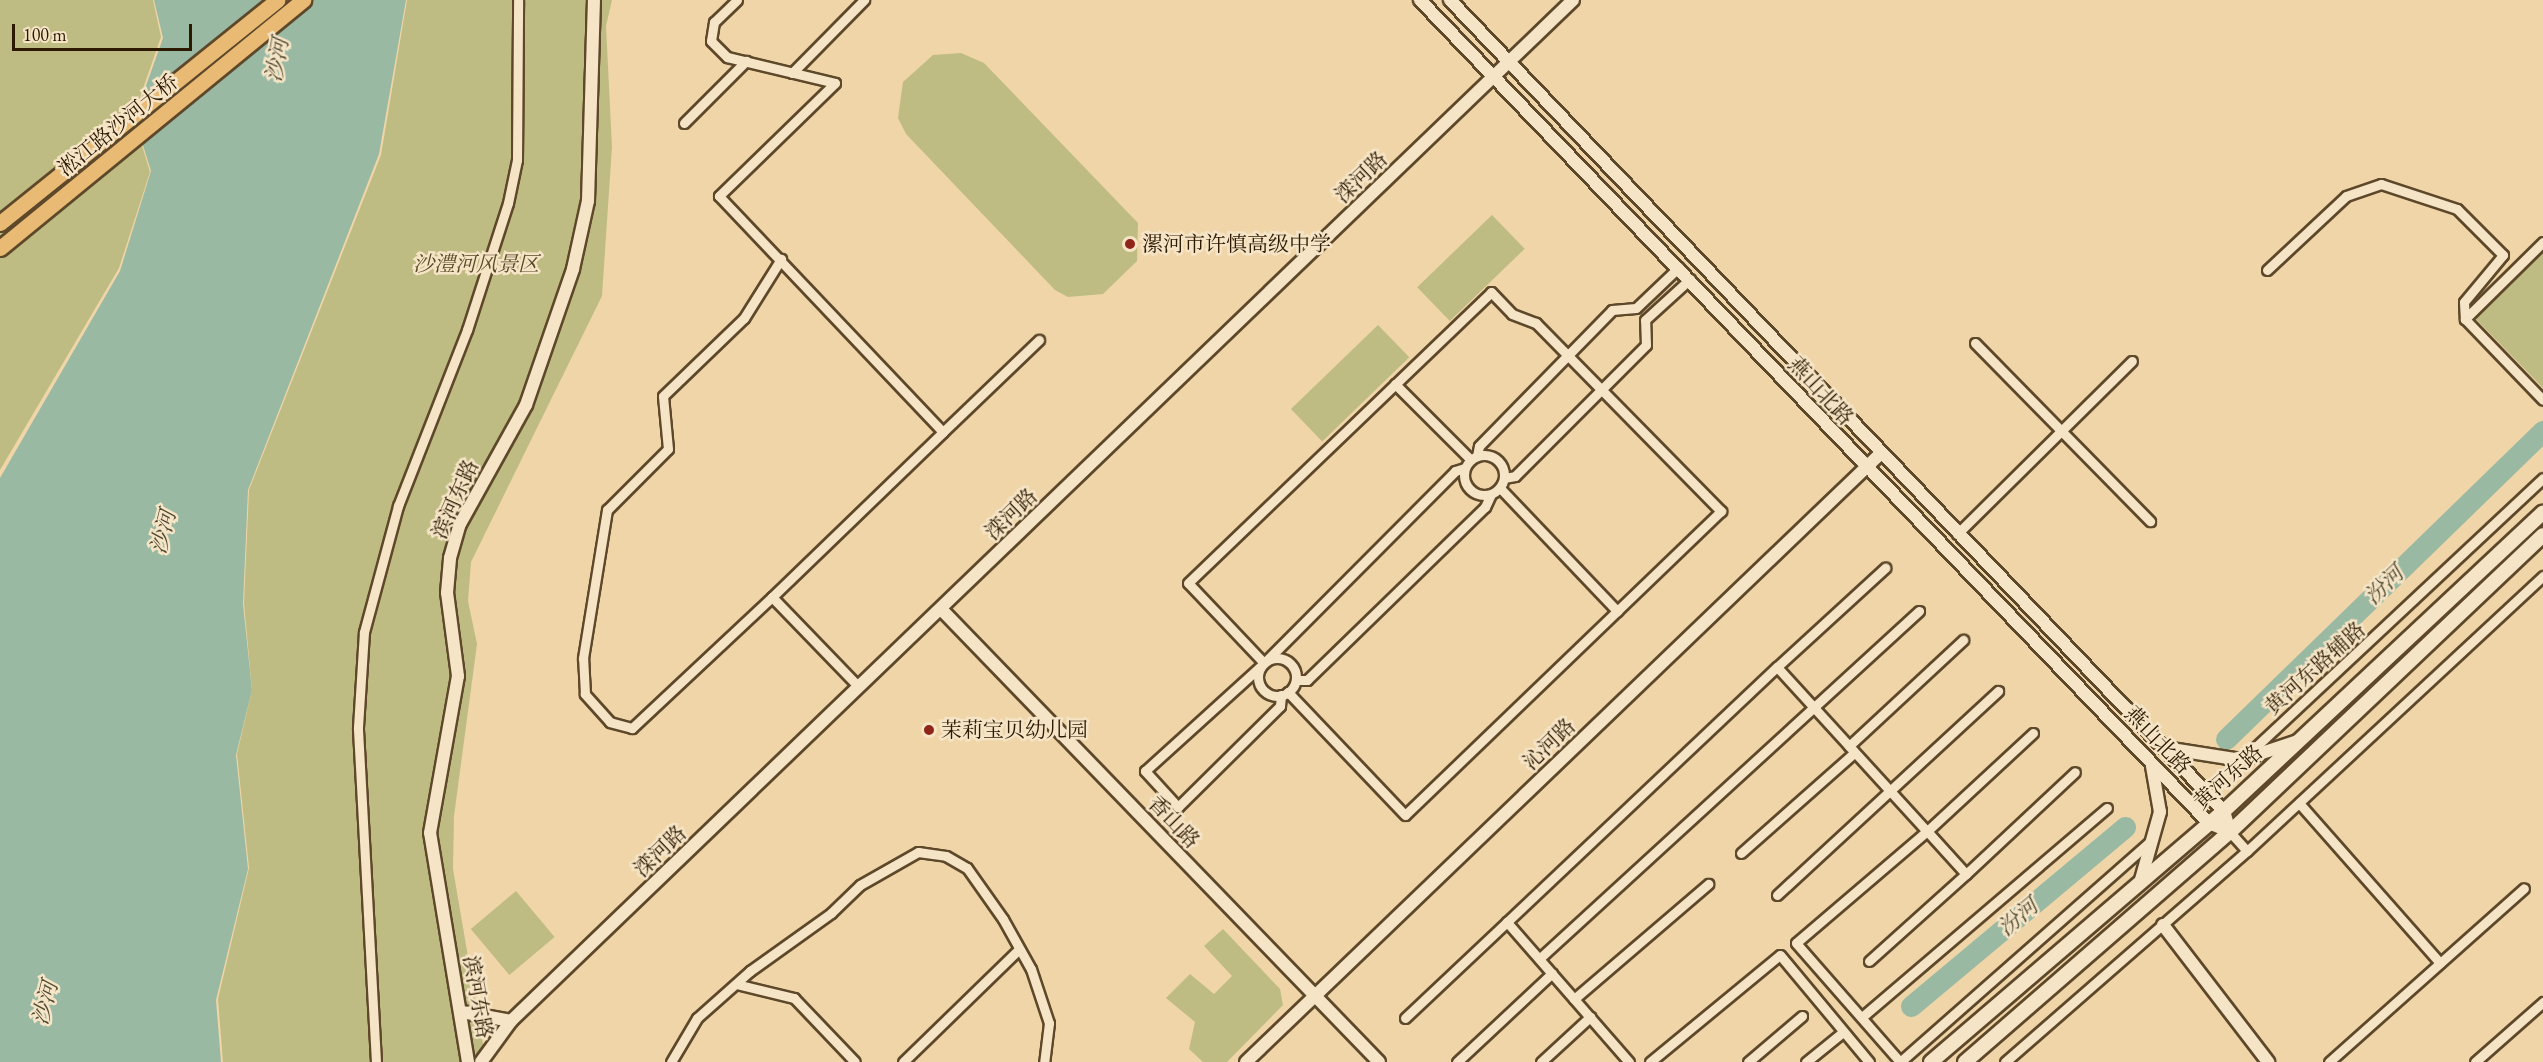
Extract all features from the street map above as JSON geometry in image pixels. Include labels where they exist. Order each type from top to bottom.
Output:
[{"type":"main road","name":"淞江路沙河大桥","points":[[0,224],[277,0]]},
{"type":"main road","name":"淞江路沙河大桥","points":[[0,248],[303,0]]},
{"type":"main road","name":"黄河东路","points":[[1931,1062],[2138,888],[2224,811],[2543,512]]},
{"type":"main road","name":"黄河东路","points":[[1965,1062],[2230,832],[2543,535]]},
{"type":"street","points":[[376,1062],[358,727],[364,632],[398,506],[467,330],[508,203],[517,160],[518,0]]},
{"type":"street","name":"滨河东路","points":[[468,1062],[462,1012],[430,832],[458,676],[447,593],[450,558],[460,524],[526,405],[573,269],[588,201],[594,0]]},
{"type":"street","points":[[737,0],[714,22],[711,41],[727,57],[835,83],[719,196],[943,432]]},
{"type":"street","points":[[792,73],[864,0]]},
{"type":"street","name":"燕山北路","points":[[1420,0],[1679,267],[1866,468],[2150,759],[2209,823],[2230,832]]},
{"type":"street","name":"燕山北路","points":[[1450,0],[1880,454],[2224,811],[2230,832]]},
{"type":"street","name":"滦河路","points":[[481,1062],[511,1021],[1573,0]]},
{"type":"street","points":[[684,123],[746,62]]},
{"type":"street","points":[[2267,270],[2346,196],[2380,183],[2457,210],[2503,255],[2463,302],[2465,319],[2543,400]]},
{"type":"street","points":[[2465,319],[2543,242]]},
{"type":"street","points":[[781,259],[744,318],[663,396],[668,449],[608,510],[583,658],[585,694],[610,722],[632,728],[772,597],[1039,339]]},
{"type":"street","points":[[1491,494],[1471,491],[1471,461],[1479,446],[1612,310],[1636,308],[1679,267]]},
{"type":"street","points":[[1504,478],[1515,476],[1646,345],[1645,320],[1690,279]]},
{"type":"street","points":[[1491,292],[1512,314],[1536,323],[1721,511],[1405,816],[1285,693],[1261,688],[1258,673],[1264,663],[1188,583],[1491,292]]},
{"type":"street","points":[[1975,343],[2150,521]]},
{"type":"street","points":[[1957,534],[2132,361]]},
{"type":"street","points":[[1395,384],[1471,461]]},
{"type":"street","name":"沁河路","points":[[1246,1062],[1880,454]]},
{"type":"street","points":[[1497,459],[1504,478],[1500,488],[1491,494],[1485,507],[1307,680],[1296,680],[1285,693],[1280,706],[1178,807],[1145,771],[1264,663],[1455,471],[1471,461],[1497,459]]},
{"type":"street","name":"黄河东路辅路","points":[[2241,760],[2543,478]]},
{"type":"street","points":[[1500,488],[1617,611]]},
{"type":"street","points":[[1405,1018],[1885,568]]},
{"type":"street","points":[[2005,1062],[2247,851],[2543,576]]},
{"type":"street","points":[[772,597],[859,687]]},
{"type":"street","name":"香山路","points":[[941,609],[1379,1062]]},
{"type":"street","points":[[1540,958],[1919,611]]},
{"type":"street","points":[[1741,853],[1851,750],[1963,640]]},
{"type":"street","points":[[1264,663],[1287,660],[1296,680]]},
{"type":"street","points":[[1777,667],[1966,874]]},
{"type":"street","points":[[1777,895],[1892,793],[1998,690]]},
{"type":"street","points":[[2033,733],[1927,831],[1796,943],[1900,1062],[2155,838]]},
{"type":"street","points":[[2163,747],[2241,760],[2300,740]]},
{"type":"street","points":[[2138,888],[2155,838],[2158,782],[2150,759]]},
{"type":"street","points":[[1869,961],[2075,772]]},
{"type":"street","points":[[2299,803],[2440,963]]},
{"type":"street","points":[[1862,1017],[2107,808]]},
{"type":"street","points":[[2230,832],[2247,851]]},
{"type":"street","points":[[671,1062],[697,1018],[736,984],[860,885],[918,852],[946,856],[967,868],[1019,949],[1048,1023],[1044,1062]]},
{"type":"street","points":[[1574,999],[1708,884]]},
{"type":"street","points":[[2329,1062],[2524,888]]},
{"type":"street","points":[[1507,922],[1629,1062]]},
{"type":"street","points":[[2163,926],[2268,1062]]},
{"type":"street","points":[[903,1062],[1019,949]]},
{"type":"street","points":[[1650,1062],[1780,955],[1869,1062]]},
{"type":"street","points":[[1457,1062],[1552,973]]},
{"type":"street","points":[[736,984],[794,998],[855,1062]]},
{"type":"street","points":[[2475,1062],[2543,1002]]},
{"type":"street","points":[[462,1012],[511,1021]]},
{"type":"street","points":[[1748,1062],[1802,1016]]},
{"type":"street","points":[[1541,1062],[1590,1017]]},
{"type":"street","points":[[1806,1062],[1844,1032]]},
{"type":"green space","points":[[0,0],[153,0],[161,37],[139,100],[141,142],[150,172],[119,268],[0,470]]},
{"type":"green space","name":"沙澧河风景区","points":[[407,0],[612,0],[606,26],[612,147],[602,296],[471,562],[468,601],[477,644],[454,816],[453,869],[486,1062],[223,1062],[218,999],[249,868],[237,754],[252,690],[244,603],[249,490],[381,155]]},
{"type":"green space","points":[[961,53],[984,63],[1138,223],[1137,261],[1103,294],[1068,297],[1055,290],[906,134],[898,118],[903,82],[933,55]]},
{"type":"green space","points":[[1492,215],[1525,249],[1450,321],[1417,287]]},
{"type":"green space","points":[[2543,250],[2543,388],[2474,317]]},
{"type":"green space","points":[[1378,325],[1409,357],[1322,441],[1291,409]]},
{"type":"green space","points":[[516,891],[555,937],[509,975],[471,929]]},
{"type":"green space","points":[[1223,929],[1280,989],[1283,1005],[1227,1062],[1203,1062],[1189,1049],[1195,1022],[1166,998],[1190,974],[1214,994],[1232,976],[1204,946]]},
{"type":"water","name":"沙河","points":[[154,0],[406,0],[379,154],[248,490],[243,604],[252,690],[236,755],[248,869],[216,1000],[221,1062],[0,1062],[0,478],[120,271],[151,171],[142,142],[142,97],[163,38]]},
{"type":"waterway","name":"汾河","points":[[2226,739],[2543,431]]},
{"type":"waterway","name":"汾河","points":[[1911,1006],[2125,827]]},
{"type":"place","name":"漯河市许慎高级中学","points":[[1130,244]]},
{"type":"place","name":"茉莉宝贝幼儿园","points":[[929,730]]}]
